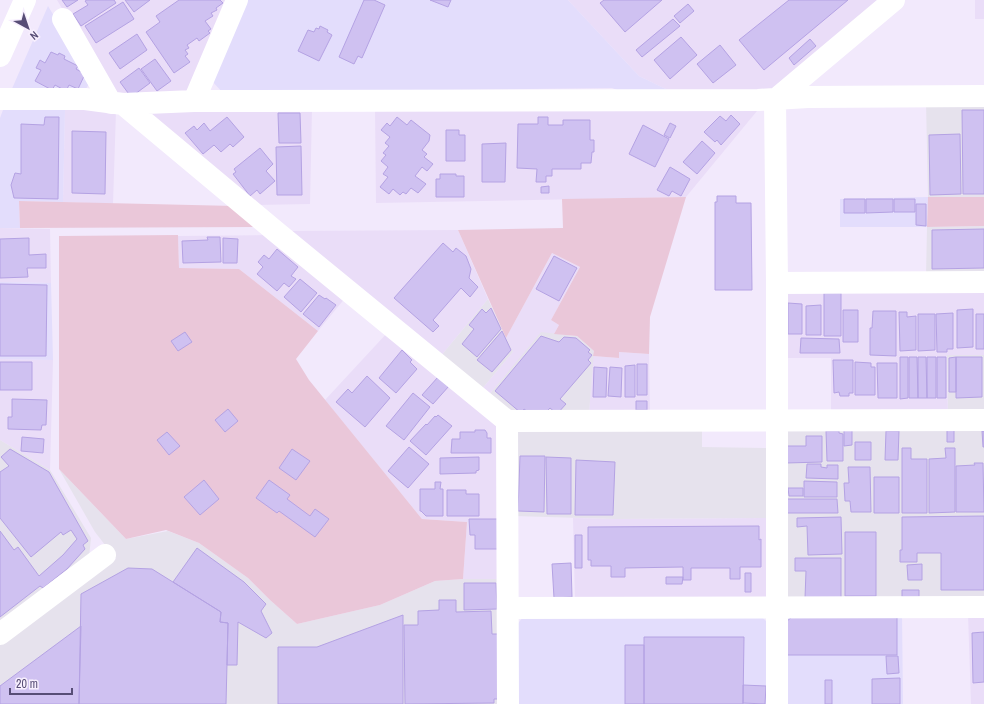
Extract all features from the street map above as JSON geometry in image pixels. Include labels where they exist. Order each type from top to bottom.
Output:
[{"type":"street","points":[[0,56],[25,0]]},
{"type":"street","points":[[194,101],[237,0]]},
{"type":"street","points":[[774,100],[894,0]]},
{"type":"street","points":[[63,19],[117,104],[507,421],[984,420]]},
{"type":"street","points":[[0,99],[84,99],[117,104],[194,101],[774,100],[808,98],[984,96]]},
{"type":"street","points":[[774,100],[777,283],[777,704]]},
{"type":"street","points":[[777,283],[984,282]]},
{"type":"street","points":[[507,421],[508,704]]},
{"type":"street","points":[[0,634],[105,555]]},
{"type":"street","points":[[508,608],[984,607]]},
{"type":"shaded area","points":[[57,0],[227,0],[188,89],[184,93],[116,98]]},
{"type":"shaded area","points":[[246,0],[568,0],[639,76],[672,92],[628,94],[612,88],[223,93],[211,80]]},
{"type":"shaded area","points":[[568,0],[880,0],[769,93],[672,92],[639,76]]},
{"type":"shaded area","points":[[975,0],[984,0],[984,19],[975,19]]},
{"type":"shaded area","points":[[48,6],[92,79],[84,92],[11,91]]},
{"type":"shaded area","points":[[926,101],[984,101],[984,197],[928,197]]},
{"type":"shaded area","points":[[752,107],[757,111],[686,197],[376,203],[375,108]]},
{"type":"shaded area","points":[[104,108],[116,111],[113,204],[63,202],[65,110]]},
{"type":"shaded area","points":[[151,108],[312,108],[310,204],[255,205],[148,116]]},
{"type":"shaded area","points":[[3,110],[65,110],[63,202],[19,201],[20,228],[0,228],[0,118]]},
{"type":"shaded area","points":[[686,197],[650,317],[649,354],[619,352],[619,358],[593,356],[594,351],[577,336],[554,334],[559,325],[551,320],[580,267],[552,253],[506,338],[458,230],[563,228],[562,199]]},
{"type":"shaded area","points":[[928,197],[927,227],[840,227],[840,199]]},
{"type":"shaded area","points":[[928,197],[984,197],[984,226],[927,227]]},
{"type":"shaded area","points":[[19,201],[235,206],[261,227],[20,228]]},
{"type":"shaded area","points":[[984,226],[984,277],[926,277],[927,227]]},
{"type":"shaded area","points":[[0,228],[50,229],[51,283],[0,282]]},
{"type":"shaded area","points":[[458,230],[488,299],[440,357],[286,231]]},
{"type":"shaded area","points":[[178,235],[179,268],[239,269],[318,331],[296,359],[309,380],[422,519],[467,522],[463,579],[435,581],[380,605],[297,624],[248,578],[199,543],[166,530],[126,539],[59,469],[59,236]]},
{"type":"shaded area","points":[[270,235],[346,297],[318,331],[239,269],[179,268],[178,236]]},
{"type":"shaded area","points":[[552,253],[580,267],[551,320],[559,325],[554,334],[541,333],[488,396],[481,390],[513,352],[506,338]]},
{"type":"shaded area","points":[[0,282],[51,283],[53,360],[0,359]]},
{"type":"shaded area","points":[[790,289],[984,289],[984,355],[946,357],[948,413],[831,416],[831,358],[783,358],[784,296]]},
{"type":"shaded area","points":[[488,299],[513,352],[481,390],[440,357]]},
{"type":"shaded area","points":[[388,332],[495,421],[497,428],[500,579],[463,579],[467,522],[422,519],[325,400]]},
{"type":"shaded area","points":[[541,332],[577,336],[594,351],[589,414],[516,414],[488,396]]},
{"type":"shaded area","points":[[619,352],[649,354],[650,414],[589,414],[593,356],[619,358]]},
{"type":"shaded area","points":[[947,355],[984,355],[984,413],[948,413]]},
{"type":"shaded area","points":[[0,359],[53,360],[50,470],[0,440]]},
{"type":"shaded area","points":[[792,427],[984,427],[984,601],[790,601],[783,593],[783,435]]},
{"type":"shaded area","points":[[702,428],[702,447],[769,448],[770,518],[615,519],[514,516],[514,435],[521,429]]},
{"type":"shaded area","points":[[0,440],[50,470],[91,538],[89,557],[0,623]]},
{"type":"shaded area","points":[[59,469],[126,539],[168,531],[199,543],[248,578],[297,624],[380,605],[435,581],[500,579],[500,704],[0,704],[0,645],[116,559],[95,532]]},
{"type":"shaded area","points":[[573,518],[770,518],[770,594],[762,601],[575,602]]},
{"type":"shaded area","points":[[793,614],[902,614],[903,704],[784,704],[782,623]]},
{"type":"shaded area","points":[[968,614],[984,614],[984,704],[971,704]]},
{"type":"shaded area","points":[[761,616],[768,623],[770,704],[517,704],[516,626],[523,617]]},
{"type":"building","points":[[62,0],[78,0],[67,7]]},
{"type":"building","points":[[114,0],[116,3],[81,26],[73,14],[88,5],[85,1]]},
{"type":"building","points":[[125,0],[150,0],[134,12]]},
{"type":"building","points":[[179,0],[220,0],[223,3],[216,8],[217,10],[211,13],[213,16],[205,21],[211,29],[208,31],[210,33],[199,41],[197,38],[187,45],[189,48],[185,50],[188,54],[185,56],[190,62],[174,73],[146,32],[160,22],[156,16]]},
{"type":"building","points":[[364,0],[374,0],[385,5],[362,58],[358,56],[354,64],[339,57]]},
{"type":"building","points":[[430,0],[451,0],[448,7]]},
{"type":"building","points":[[604,0],[662,0],[625,32],[600,3]]},
{"type":"building","points":[[789,0],[848,0],[764,70],[739,40]]},
{"type":"building","points":[[123,2],[134,19],[96,43],[85,26]]},
{"type":"building","points":[[688,4],[694,11],[680,23],[674,16]]},
{"type":"building","points":[[673,19],[680,26],[642,57],[636,50]]},
{"type":"building","points":[[320,26],[328,30],[327,32],[332,35],[319,61],[298,51],[308,30],[314,32],[316,28],[319,29]]},
{"type":"building","points":[[137,34],[147,50],[120,69],[109,53]]},
{"type":"building","points":[[681,37],[697,55],[670,79],[654,60]]},
{"type":"building","points":[[810,39],[816,46],[794,65],[789,58]]},
{"type":"building","points":[[720,45],[736,65],[713,83],[697,64]]},
{"type":"building","points":[[51,52],[58,55],[59,53],[65,56],[64,59],[78,66],[76,69],[85,74],[78,89],[69,85],[66,91],[55,85],[52,90],[35,81],[41,70],[36,68],[40,60],[45,63]]},
{"type":"building","points":[[155,59],[171,81],[157,91],[141,69]]},
{"type":"building","points":[[139,68],[150,83],[131,97],[120,82]]},
{"type":"building","points":[[962,110],[984,110],[984,194],[963,194]]},
{"type":"building","points":[[278,113],[300,113],[301,143],[279,143]]},
{"type":"building","points":[[731,115],[740,124],[721,145],[717,140],[715,142],[704,132],[720,116],[726,121]]},
{"type":"building","points":[[45,117],[59,117],[58,199],[14,198],[11,185],[15,173],[21,174],[21,124],[44,125]]},
{"type":"building","points":[[227,117],[244,137],[233,147],[230,144],[221,152],[214,145],[203,154],[185,133],[194,126],[197,130],[204,123],[210,131]]},
{"type":"building","points":[[397,117],[407,125],[411,120],[430,135],[429,141],[422,150],[427,154],[424,157],[433,164],[427,171],[422,167],[415,176],[426,184],[418,193],[411,188],[406,194],[403,192],[400,195],[393,189],[389,194],[380,187],[388,177],[383,174],[388,167],[381,161],[386,155],[383,153],[389,146],[385,143],[390,137],[381,130],[387,123],[390,126]]},
{"type":"building","points":[[538,117],[548,117],[548,125],[563,125],[563,120],[590,120],[590,140],[594,140],[594,152],[592,152],[591,163],[581,163],[581,169],[552,169],[552,176],[546,176],[546,182],[536,182],[537,169],[517,168],[518,124],[538,124]]},
{"type":"building","points":[[670,123],[676,126],[670,138],[664,135]]},
{"type":"building","points":[[643,125],[669,139],[655,167],[629,154]]},
{"type":"building","points":[[446,130],[459,130],[459,135],[465,135],[465,161],[446,161]]},
{"type":"building","points":[[72,131],[106,132],[105,194],[72,193]]},
{"type":"building","points":[[960,134],[961,194],[930,195],[929,135]]},
{"type":"building","points":[[702,141],[715,153],[697,174],[683,162]]},
{"type":"building","points":[[506,143],[505,182],[482,182],[482,144]]},
{"type":"building","points":[[301,146],[302,195],[277,195],[276,147]]},
{"type":"building","points":[[260,148],[273,164],[266,171],[275,181],[260,194],[257,190],[250,196],[233,174],[236,172],[234,169]]},
{"type":"building","points":[[670,167],[690,179],[681,196],[672,191],[669,196],[657,190]]},
{"type":"building","points":[[440,174],[456,174],[456,176],[464,176],[464,197],[436,197],[436,179],[440,179]]},
{"type":"building","points":[[549,186],[549,193],[541,193],[541,187]]},
{"type":"building","points":[[717,196],[736,196],[736,203],[751,203],[752,290],[715,290],[715,202],[717,202]]},
{"type":"building","points":[[844,199],[865,199],[865,213],[844,213]]},
{"type":"building","points":[[866,199],[893,199],[893,212],[866,213]]},
{"type":"building","points":[[894,199],[915,199],[915,212],[894,212]]},
{"type":"building","points":[[916,204],[926,204],[926,226],[916,225]]},
{"type":"building","points":[[984,229],[984,268],[932,269],[932,230]]},
{"type":"building","points":[[207,237],[220,237],[221,262],[183,263],[182,241],[208,240]]},
{"type":"building","points":[[29,238],[29,255],[46,254],[46,268],[27,268],[28,277],[0,278],[0,239]]},
{"type":"building","points":[[223,238],[238,239],[237,263],[223,263]]},
{"type":"building","points":[[443,243],[453,252],[456,248],[466,256],[471,269],[469,278],[478,287],[470,297],[461,288],[433,320],[439,326],[433,332],[394,298]]},
{"type":"building","points":[[277,249],[298,267],[291,276],[296,279],[289,287],[284,283],[277,291],[257,274],[263,267],[258,262],[264,255],[269,259]]},
{"type":"building","points":[[554,256],[577,268],[559,301],[536,289]]},
{"type":"building","points":[[300,279],[317,293],[301,312],[284,297]]},
{"type":"building","points":[[0,284],[47,285],[46,356],[0,356]]},
{"type":"building","points":[[824,293],[841,293],[841,336],[824,336]]},
{"type":"building","points":[[319,295],[336,305],[319,327],[303,314]]},
{"type":"building","points":[[788,303],[802,304],[802,334],[788,334]]},
{"type":"building","points":[[821,305],[821,335],[806,335],[806,306]]},
{"type":"building","points":[[491,308],[501,329],[477,357],[462,344],[474,329],[469,325],[482,309],[486,313]]},
{"type":"building","points":[[973,309],[973,347],[957,348],[957,310]]},
{"type":"building","points":[[843,310],[858,310],[858,342],[843,342]]},
{"type":"building","points":[[873,311],[896,311],[896,356],[870,355],[870,328],[872,328]]},
{"type":"building","points":[[899,312],[907,312],[907,317],[916,316],[916,350],[900,351]]},
{"type":"building","points":[[953,313],[953,349],[947,349],[947,352],[937,352],[936,314]]},
{"type":"building","points":[[918,314],[935,314],[935,350],[918,351]]},
{"type":"building","points":[[976,314],[984,314],[984,349],[976,349]]},
{"type":"building","points":[[502,331],[511,350],[492,372],[477,360]]},
{"type":"building","points":[[185,332],[192,342],[178,351],[171,341]]},
{"type":"building","points":[[541,336],[559,342],[564,337],[576,338],[590,350],[588,352],[592,355],[588,360],[591,363],[560,399],[566,404],[557,414],[550,408],[546,412],[528,412],[524,409],[521,413],[495,391]]},
{"type":"building","points":[[801,338],[839,339],[840,353],[800,353]]},
{"type":"building","points":[[402,350],[412,360],[410,362],[417,369],[396,393],[379,378]]},
{"type":"building","points":[[900,357],[908,357],[908,398],[900,399]]},
{"type":"building","points":[[909,357],[917,357],[918,398],[909,398]]},
{"type":"building","points":[[918,357],[926,357],[927,398],[918,398]]},
{"type":"building","points":[[927,357],[936,357],[936,398],[927,398]]},
{"type":"building","points":[[937,357],[946,357],[946,398],[937,398]]},
{"type":"building","points":[[956,357],[956,392],[949,392],[949,358]]},
{"type":"building","points":[[956,357],[982,357],[982,397],[956,398]]},
{"type":"building","points":[[833,360],[853,360],[853,393],[849,393],[849,396],[840,396],[839,392],[834,393]]},
{"type":"building","points":[[0,362],[32,362],[32,390],[0,390]]},
{"type":"building","points":[[855,362],[871,363],[871,367],[875,367],[875,395],[855,395]]},
{"type":"building","points":[[877,363],[897,363],[897,398],[878,398]]},
{"type":"building","points":[[637,364],[647,364],[647,395],[637,395]]},
{"type":"building","points":[[635,365],[635,397],[625,397],[625,366]]},
{"type":"building","points":[[594,367],[607,368],[606,397],[593,397]]},
{"type":"building","points":[[610,367],[622,368],[621,397],[608,396]]},
{"type":"building","points":[[367,376],[390,398],[365,427],[336,402],[348,389],[352,393]]},
{"type":"building","points":[[438,377],[449,386],[433,404],[422,395]]},
{"type":"building","points":[[413,393],[430,407],[404,440],[386,426]]},
{"type":"building","points":[[12,399],[47,400],[46,425],[42,425],[41,430],[8,429],[8,417],[12,417]]},
{"type":"building","points":[[636,401],[647,401],[647,410],[636,410]]},
{"type":"building","points":[[228,409],[238,421],[225,432],[215,420]]},
{"type":"building","points":[[438,415],[452,426],[426,455],[410,441],[426,424],[427,425],[435,416],[436,417]]},
{"type":"building","points":[[475,430],[485,430],[487,433],[487,438],[491,438],[491,453],[451,453],[452,439],[460,439],[460,432],[475,432]]},
{"type":"building","points":[[844,430],[852,430],[852,445],[844,446]]},
{"type":"building","points":[[947,430],[954,430],[954,442],[947,442]]},
{"type":"building","points":[[826,431],[839,431],[839,433],[843,434],[843,461],[827,461]]},
{"type":"building","points":[[886,431],[899,431],[898,460],[885,460]]},
{"type":"building","points":[[982,431],[984,431],[984,447],[983,447]]},
{"type":"building","points":[[167,432],[180,446],[169,455],[157,440]]},
{"type":"building","points":[[806,436],[822,436],[822,462],[786,463],[786,446],[806,446]]},
{"type":"building","points":[[22,437],[44,439],[43,453],[21,451]]},
{"type":"building","points":[[855,442],[871,442],[871,460],[855,460]]},
{"type":"building","points":[[409,447],[429,464],[408,488],[388,471]]},
{"type":"building","points":[[902,448],[911,448],[911,459],[927,459],[927,513],[902,513]]},
{"type":"building","points":[[945,448],[955,448],[955,512],[929,513],[929,459],[946,458]]},
{"type":"building","points":[[10,449],[49,472],[88,541],[83,545],[85,549],[67,569],[43,588],[40,586],[0,617],[0,531],[14,550],[18,547],[39,576],[63,555],[77,539],[71,530],[63,535],[61,532],[31,557],[0,518],[0,472],[9,466],[1,457]]},
{"type":"building","points":[[292,449],[310,461],[296,480],[279,468]]},
{"type":"building","points":[[520,456],[545,456],[544,512],[518,511]]},
{"type":"building","points":[[479,457],[479,470],[476,471],[476,473],[440,474],[440,458]]},
{"type":"building","points":[[546,457],[571,458],[571,514],[547,514]]},
{"type":"building","points":[[576,460],[615,462],[613,515],[575,515]]},
{"type":"building","points":[[974,463],[983,463],[984,512],[956,512],[956,466],[975,465]]},
{"type":"building","points":[[807,464],[821,464],[821,467],[827,468],[827,465],[838,465],[838,479],[806,478]]},
{"type":"building","points":[[848,467],[870,467],[871,512],[851,512],[850,501],[845,501],[844,483],[849,483]]},
{"type":"building","points":[[874,477],[899,477],[899,513],[874,513]]},
{"type":"building","points":[[204,480],[219,499],[200,515],[184,497]]},
{"type":"building","points":[[269,480],[290,495],[287,499],[310,516],[315,509],[329,519],[315,537],[279,511],[277,513],[256,498]]},
{"type":"building","points":[[804,481],[837,482],[837,497],[804,497]]},
{"type":"building","points":[[435,482],[441,482],[440,489],[443,489],[443,516],[426,516],[420,511],[420,489],[435,489]]},
{"type":"building","points":[[788,488],[803,488],[803,496],[789,496]]},
{"type":"building","points":[[447,490],[466,490],[466,494],[479,494],[479,516],[447,516]]},
{"type":"building","points":[[787,499],[837,499],[838,513],[787,513]]},
{"type":"building","points":[[984,516],[984,590],[941,590],[941,553],[917,553],[917,562],[900,562],[900,550],[902,550],[902,517]]},
{"type":"building","points":[[841,517],[842,554],[808,555],[807,526],[797,527],[797,518]]},
{"type":"building","points":[[469,519],[498,519],[498,549],[475,549],[475,535],[470,535]]},
{"type":"building","points":[[759,526],[759,540],[761,539],[761,567],[740,567],[740,579],[730,579],[730,568],[691,568],[691,580],[683,580],[683,567],[625,568],[625,577],[611,577],[611,566],[591,566],[591,560],[588,560],[588,527]]},
{"type":"building","points":[[845,532],[876,532],[876,596],[845,596]]},
{"type":"building","points":[[575,535],[582,535],[582,568],[575,568]]},
{"type":"building","points":[[197,548],[244,582],[266,604],[261,611],[272,633],[266,638],[238,622],[237,665],[227,665],[228,623],[220,622],[221,612],[173,582]]},
{"type":"building","points":[[795,558],[841,558],[841,598],[805,598],[806,571],[795,571]]},
{"type":"building","points":[[571,563],[572,597],[554,598],[552,564]]},
{"type":"building","points":[[922,564],[922,580],[908,580],[907,565]]},
{"type":"building","points":[[128,568],[152,569],[221,612],[220,622],[228,623],[226,704],[79,704],[81,594]]},
{"type":"building","points":[[745,573],[751,573],[751,592],[745,592]]},
{"type":"building","points":[[666,577],[683,577],[682,584],[666,584]]},
{"type":"building","points":[[464,583],[496,583],[497,609],[464,610]]},
{"type":"building","points":[[902,590],[919,590],[919,597],[902,597]]},
{"type":"building","points":[[439,600],[456,600],[456,612],[491,611],[492,634],[498,634],[499,699],[494,699],[494,703],[405,704],[404,625],[418,625],[418,611],[439,610]]},
{"type":"building","points":[[403,615],[403,704],[278,704],[278,647],[317,647]]},
{"type":"building","points":[[792,617],[897,617],[897,655],[787,655],[787,621]]},
{"type":"building","points":[[81,626],[79,704],[0,704],[0,686]]},
{"type":"building","points":[[984,632],[984,682],[973,683],[972,633]]},
{"type":"building","points":[[644,637],[744,637],[743,704],[644,704]]},
{"type":"building","points":[[625,645],[644,645],[644,704],[625,704]]},
{"type":"building","points":[[886,656],[898,656],[899,673],[887,674]]},
{"type":"building","points":[[900,678],[900,704],[872,704],[872,679]]},
{"type":"building","points":[[825,680],[832,680],[832,704],[825,704]]},
{"type":"building","points":[[743,685],[766,686],[765,704],[743,703]]}]
